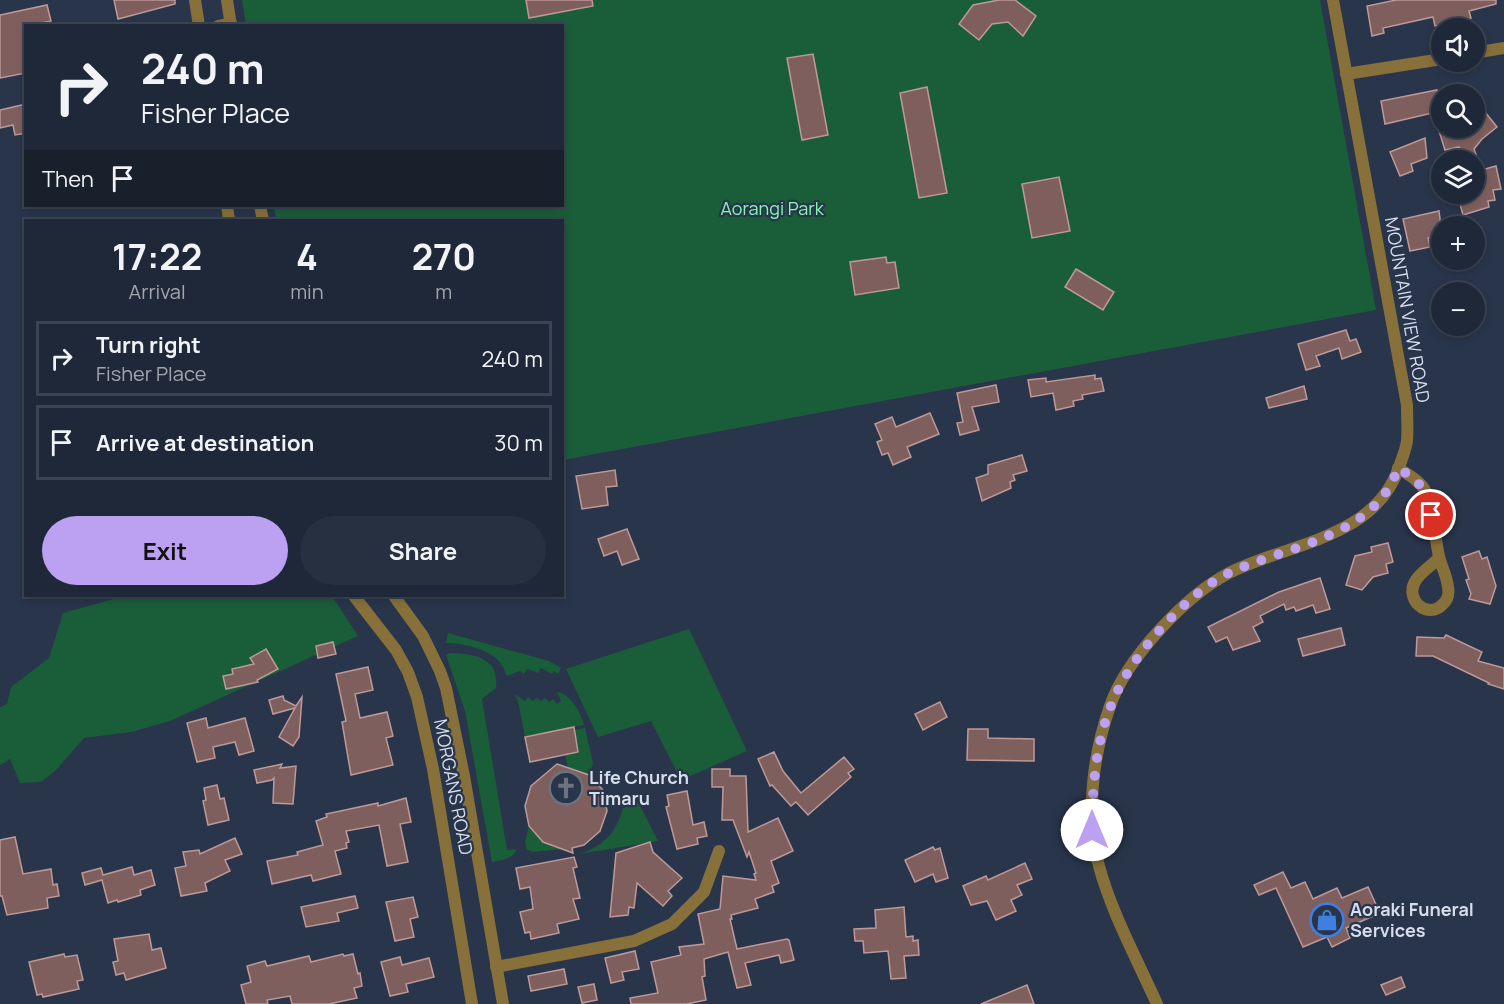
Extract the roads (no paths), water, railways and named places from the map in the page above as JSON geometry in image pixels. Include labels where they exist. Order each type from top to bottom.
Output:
[{"type":"street","points":[[195,0],[199,24]]},
{"type":"street","points":[[227,0],[231,24]]},
{"type":"street","name":"MOUNTAIN VIEW ROAD","points":[[1157,1004],[1123,929],[1099,866],[1092,830],[1094,777],[1098,748],[1110,704],[1135,658],[1193,596],[1229,573],[1335,533],[1369,511],[1393,484],[1407,443],[1407,405],[1333,0]]},
{"type":"street","points":[[1485,51],[1504,48]]},
{"type":"street","points":[[1346,74],[1431,61]]},
{"type":"street","points":[[1398,468],[1415,478],[1427,493],[1439,558]]},
{"type":"street","name":"MORGANS ROAD","points":[[355,597],[396,650],[408,672],[417,697],[435,780],[472,1004]]},
{"type":"street","name":"MORGANS ROAD","points":[[395,597],[423,636],[446,688],[464,776],[503,1004]]},
{"type":"street","points":[[496,968],[634,941],[672,924],[704,892],[719,851]]},
{"type":"place","name":"Life Church Timaru","points":[[566,788]]},
{"type":"place","name":"Aoraki Funeral Services","points":[[1327,920]]},
{"type":"park label","name":"Aorangi Park","points":[[772,209]]}]
